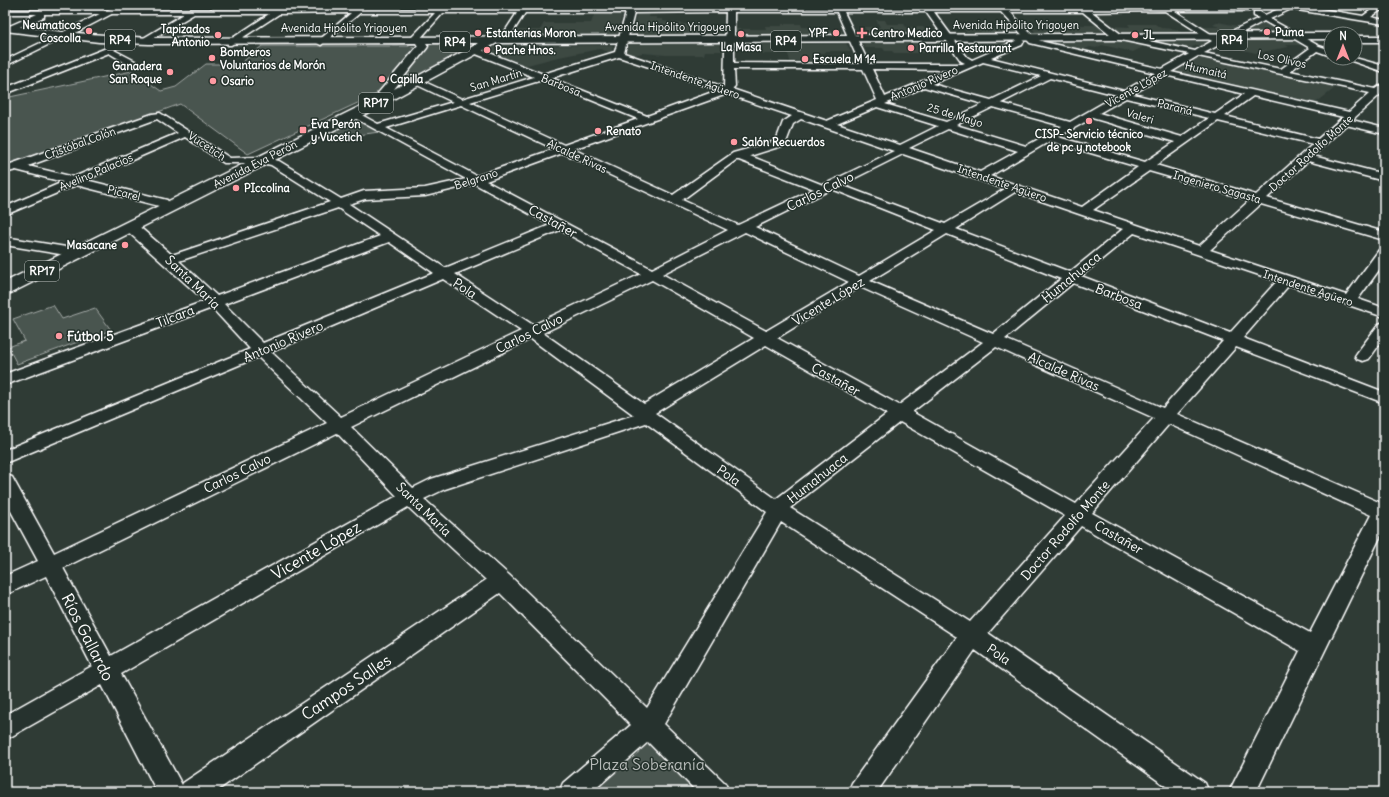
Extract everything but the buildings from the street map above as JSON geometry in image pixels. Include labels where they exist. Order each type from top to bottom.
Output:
[{"type":"main road","name":"RP4","points":[[63,36],[125,5]]},
{"type":"main road","name":"Avenida Hipólito Yrigoyen","points":[[6,30],[120,42],[488,42],[622,40]]},
{"type":"main road","name":"Avenida Hipólito Yrigoyen","points":[[1298,38],[1323,36]]},
{"type":"main road","name":"Avenida Hipólito Yrigoyen","points":[[1027,39],[1119,37],[1218,39]]},
{"type":"main road","points":[[1363,37],[1384,37]]},
{"type":"main road","name":"Avenida Hipólito Yrigoyen","points":[[418,41],[504,39],[1323,39]]},
{"type":"main road","name":"Avenida Eva Perón","points":[[5,289],[72,251],[163,203],[354,115],[488,42],[504,39]]},
{"type":"main road","name":"Avenida Eva Perón","points":[[5,280],[131,227],[255,160],[377,98],[390,88],[423,46],[418,41]]},
{"type":"main road","name":"Avenida Hipólito Yrigoyen","points":[[120,42],[233,42]]},
{"type":"main road","points":[[400,76],[420,79]]},
{"type":"street","points":[[144,41],[205,5]]},
{"type":"street","points":[[233,42],[287,5]]},
{"type":"street","points":[[322,41],[366,5]]},
{"type":"street","points":[[418,41],[446,5]]},
{"type":"street","points":[[1242,5],[1298,38],[1323,50]]},
{"type":"street","points":[[1289,5],[1384,22]]},
{"type":"street","name":"Vicente López","points":[[982,176],[1198,54],[1218,39],[1289,5]]},
{"type":"street","points":[[1364,19],[1383,5]]},
{"type":"street","points":[[1083,7],[1119,37]]},
{"type":"street","points":[[5,12],[28,12],[46,9],[110,12],[440,12],[524,8],[839,8],[893,13],[927,8],[1164,7],[1249,9]]},
{"type":"street","points":[[1164,7],[1218,39]]},
{"type":"street","points":[[504,39],[524,8]]},
{"type":"street","points":[[619,54],[631,8]]},
{"type":"street","points":[[725,91],[730,86],[730,8]]},
{"type":"street","points":[[839,8],[854,40],[879,102]]},
{"type":"street","points":[[927,8],[968,65]]},
{"type":"street","points":[[1002,8],[1027,39]]},
{"type":"street","points":[[6,30],[46,9]]},
{"type":"street","points":[[5,63],[63,36]]},
{"type":"street","name":"Los Olivos","points":[[1119,37],[1380,93]]},
{"type":"street","name":"Antonio Rivero","points":[[827,125],[1027,39]]},
{"type":"street","name":"Humaitá","points":[[1027,39],[1251,93],[1348,119],[1384,131]]},
{"type":"street","points":[[5,91],[109,50],[120,42]]},
{"type":"street","points":[[1282,72],[1316,48]]},
{"type":"street","points":[[109,50],[132,63]]},
{"type":"street","name":"Barbosa","points":[[474,50],[647,119]]},
{"type":"street","name":"San Martín","points":[[379,127],[619,54]]},
{"type":"street","name":"Intendente Agüero","points":[[619,54],[725,91],[982,176],[1285,281],[1384,313]]},
{"type":"street","name":"Paraná","points":[[983,59],[1320,143]]},
{"type":"street","points":[[1363,63],[1384,69]]},
{"type":"street","points":[[730,66],[968,65]]},
{"type":"street","points":[[5,67],[19,68]]},
{"type":"street","points":[[32,70],[53,72]]},
{"type":"street","name":"Carlos Calvo","points":[[5,586],[338,424],[652,274],[742,228],[902,150],[905,146],[947,125],[1050,75]]},
{"type":"street","name":"Alcalde Rivas","points":[[420,79],[463,102],[674,200],[742,228],[1164,416],[1384,511]]},
{"type":"street","points":[[923,84],[1070,125]]},
{"type":"street","name":"Belgrano","points":[[170,260],[339,203],[374,194],[437,191],[478,180],[725,91]]},
{"type":"street","points":[[1084,211],[1251,93]]},
{"type":"street","name":"Doctor Rodolfo Monte","points":[[1201,251],[1260,200],[1320,143],[1380,93]]},
{"type":"street","name":"25 de Mayo","points":[[879,102],[1027,150]]},
{"type":"street","name":"Valeri","points":[[1090,114],[1184,141]]},
{"type":"street","name":"Castañer","points":[[354,115],[652,274],[1315,648]]},
{"type":"street","points":[[674,200],[737,155],[758,151],[781,143],[788,122],[800,115]]},
{"type":"street","name":"Vucetich","points":[[156,116],[160,116],[228,160],[255,160]]},
{"type":"street","name":"Cristóbal Colón","points":[[10,168],[156,116]]},
{"type":"street","name":"Avelino Palacios","points":[[5,211],[186,133]]},
{"type":"street","name":"Ingeniero Sagasta","points":[[1050,138],[1384,236]]},
{"type":"street","name":"Barbosa","points":[[737,155],[946,229],[1384,398]]},
{"type":"street","points":[[1306,157],[1384,178]]},
{"type":"street","name":"Pola","points":[[255,160],[275,163],[339,203],[532,332],[778,510],[972,635],[1196,792]]},
{"type":"street","name":"Picarel","points":[[10,168],[74,181],[163,203]]},
{"type":"street","name":"Vicente López","points":[[5,728],[410,497],[438,484],[629,424],[765,339],[1014,188]]},
{"type":"street","name":"Antonio Rivero","points":[[5,457],[560,225]]},
{"type":"street","name":"Santa María","points":[[131,227],[170,260],[214,301],[260,350],[338,424],[410,497],[501,581],[716,792]]},
{"type":"street","name":"Humahuaca","points":[[572,792],[648,726],[661,707],[778,510],[787,500],[994,341],[1132,228]]},
{"type":"street","name":"Tilcara","points":[[5,380],[214,301],[390,237]]},
{"type":"street","points":[[5,241],[72,251]]},
{"type":"street","points":[[1349,302],[1384,253]]},
{"type":"street","name":"Doctor Rodolfo Monte","points":[[861,792],[972,635],[1232,339],[1285,281]]},
{"type":"street","points":[[1363,356],[1384,327]]},
{"type":"street","name":"Ríos Gallardo","points":[[5,482],[51,564],[105,671],[171,792]]},
{"type":"street","points":[[1242,792],[1384,511]]},
{"type":"street","name":"Campos Salles","points":[[192,792],[501,581]]},
{"type":"shaded area","points":[[611,13],[623,13],[617,35],[613,36],[514,36],[518,30],[540,30],[544,23],[591,23],[594,15],[610,15]]},
{"type":"shaded area","points":[[637,13],[650,13],[649,17],[657,17],[657,19],[663,19],[663,21],[692,25],[691,31],[701,31],[702,33],[721,33],[721,35],[633,36],[631,35]]},
{"type":"shaded area","points":[[876,20],[885,20],[887,24],[904,24],[906,27],[923,27],[928,34],[940,35],[855,35],[853,30],[866,30],[864,27],[880,27]]},
{"type":"shaded area","points":[[1262,21],[1266,21],[1287,34],[1239,34]]},
{"type":"shaded area","points":[[1218,22],[1243,27],[1229,34],[1209,34],[1196,27],[1220,27],[1213,25]]},
{"type":"shaded area","points":[[782,24],[801,24],[802,27],[842,30],[844,35],[736,35],[735,29],[766,29],[765,26],[782,26]]},
{"type":"shaded area","points":[[1128,24],[1155,24],[1161,28],[1176,29],[1186,35],[1118,34],[1109,26],[1130,27]]},
{"type":"shaded area","points":[[966,25],[989,25],[993,29],[1021,31],[1023,35],[951,35],[948,32],[966,32],[964,29],[969,29]]},
{"type":"shaded area","points":[[1043,25],[1102,25],[1112,34],[1027,33],[1035,32],[1033,29],[1047,29]]},
{"type":"shaded area","points":[[1134,41],[1149,44],[1133,52],[1102,45],[1096,48],[1090,47],[1083,50],[1064,46],[1060,47],[1042,42]]},
{"type":"shaded area","points":[[1229,41],[1295,41],[1309,45],[1286,45],[1289,47],[1256,53],[1219,45]]},
{"type":"shaded area","points":[[1150,42],[1212,42],[1207,47],[1197,45],[1185,50]]},
{"type":"shaded area","points":[[846,43],[851,51],[825,51],[825,53],[819,53],[822,64],[791,64],[787,51],[778,51],[779,54],[763,54],[762,48],[736,47],[735,45]]},
{"type":"shaded area","points":[[944,43],[948,47],[939,48],[941,51],[924,51],[925,53],[894,53],[892,51],[885,51],[883,48],[865,48],[863,44]]},
{"type":"shaded area","points":[[957,43],[1013,43],[1004,48],[990,47],[983,48],[984,50],[975,50],[973,48],[960,48]]},
{"type":"shaded area","points":[[629,44],[720,44],[722,51],[705,51],[704,55],[665,55],[642,53],[631,56],[626,54]]},
{"type":"shaded area","points":[[495,46],[613,46],[612,53],[600,49],[554,58],[524,66],[485,50]]},
{"type":"shaded area","points":[[1200,55],[1339,85],[1312,106],[1168,73]]},
{"type":"green space","points":[[428,45],[477,45],[421,76],[404,75]]},
{"type":"green space","points":[[262,46],[409,46],[414,48],[379,93],[248,154],[180,104],[5,168],[5,98],[132,71],[161,91],[176,87],[206,64],[240,64]]},
{"type":"green space","points":[[355,118],[379,132],[358,135],[329,132]]},
{"type":"green space","name":"Fútbol 5","points":[[53,305],[62,319],[95,308],[111,330],[17,364],[8,347],[25,341],[13,319]]},
{"type":"green space","name":"Plaza Soberanía","points":[[648,726],[716,792],[572,792]]},
{"type":"place","name":"Neumaticos Coscolla","points":[[89,31]]},
{"type":"place","name":"Puma","points":[[1267,32]]},
{"type":"place","name":"Estanterias Moron","points":[[478,33]]},
{"type":"place","name":"YPF","points":[[836,33]]},
{"type":"place","name":"Centro Medico","points":[[862,33]]},
{"type":"place","name":"La Masa","points":[[741,34]]},
{"type":"place","name":"Tapizados Antonio","points":[[218,35]]},
{"type":"place","name":"JL","points":[[1135,35]]},
{"type":"place","name":"Parrilla Restaurant","points":[[911,48]]},
{"type":"place","name":"Pache Hnos.","points":[[487,50]]},
{"type":"place","name":"Bomberos Voluntarios de Morón","points":[[212,58]]},
{"type":"place","name":"Escuela M 14","points":[[805,59]]},
{"type":"place","name":"Ganadera San Roque","points":[[170,72]]},
{"type":"place","name":"Capilla","points":[[382,79]]},
{"type":"place","name":"Osario","points":[[213,81]]},
{"type":"place","name":"CISP- Servicio técnico de pc y notebook","points":[[1089,121]]},
{"type":"place","name":"Eva Perón y Vucetich","points":[[303,130]]},
{"type":"place","name":"Renato","points":[[598,131]]},
{"type":"place","name":"Salón Recuerdos","points":[[734,142]]},
{"type":"place","name":"PIccolina","points":[[236,188]]},
{"type":"place","name":"Masacane","points":[[125,245]]},
{"type":"place","name":"Fútbol 5","points":[[59,336]]}]
